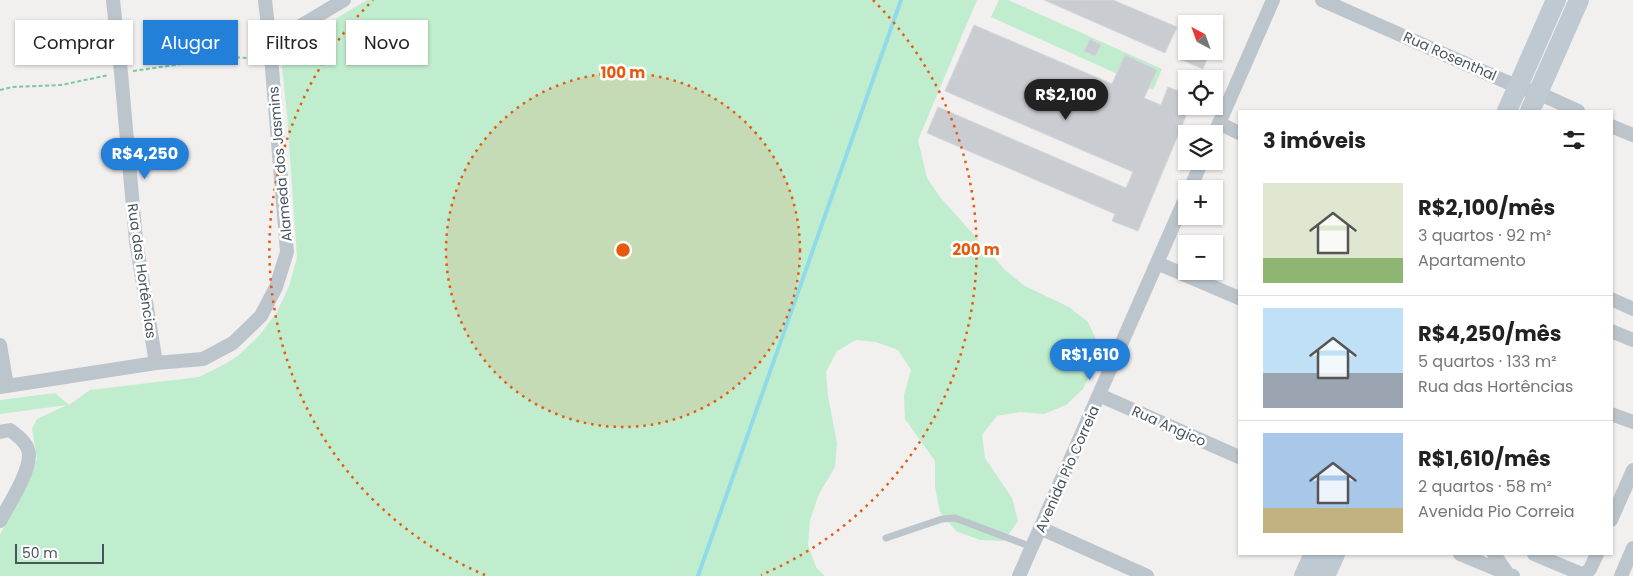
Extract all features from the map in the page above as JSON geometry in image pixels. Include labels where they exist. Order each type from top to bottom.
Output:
[{"type":"street","name":"Rua das Hortências","points":[[113,0],[136,241],[156,363]]},
{"type":"street","name":"Alameda dos Jasmins","points":[[265,0],[267,20]]},
{"type":"street","points":[[310,20],[344,0]]},
{"type":"street","points":[[1218,125],[1273,0]]},
{"type":"street","name":"Rua Rosenthal","points":[[1322,0],[1518,87],[1534,102],[1573,110]]},
{"type":"street","points":[[1507,110],[1556,0]]},
{"type":"street","points":[[1534,102],[1579,0]]},
{"type":"street","name":"Alameda dos Jasmins","points":[[3,387],[156,363],[203,359],[233,343],[261,316],[276,287],[287,252],[272,65]]},
{"type":"street","points":[[1613,127],[1633,136]]},
{"type":"street","points":[[1223,130],[1238,132]]},
{"type":"street","name":"Avenida Pio Correia","points":[[1019,576],[1178,215]]},
{"type":"street","points":[[1157,263],[1238,298]]},
{"type":"street","points":[[1613,300],[1633,308]]},
{"type":"street","points":[[1613,332],[1633,340]]},
{"type":"street","points":[[0,345],[3,387]]},
{"type":"street","name":"Rua Angico","points":[[1099,395],[1238,457]]},
{"type":"street","points":[[1613,415],[1633,422]]},
{"type":"street","points":[[0,432],[10,430],[22,439],[29,454],[25,473],[0,521]]},
{"type":"street","points":[[1613,515],[1633,470]]},
{"type":"street","points":[[1040,528],[1147,576]]},
{"type":"street","points":[[1621,576],[1633,548]]},
{"type":"street","points":[[1304,576],[1314,555]]},
{"type":"street","points":[[1325,576],[1335,555]]},
{"type":"street","points":[[1462,555],[1510,575]]},
{"type":"street","points":[[1495,555],[1510,575]]},
{"type":"street","points":[[1536,555],[1584,574],[1590,569],[1597,555]]},
{"type":"lane","points":[[886,538],[942,519],[955,518],[1032,547]]},
{"type":"path","points":[[0,90],[12,87],[60,85],[121,73],[231,56],[248,58]]},
{"type":"green space","points":[[367,0],[977,0],[918,140],[927,178],[940,197],[1006,271],[1025,286],[1069,307],[1088,322],[1098,344],[1094,367],[1083,389],[1066,405],[1044,414],[1020,412],[997,416],[982,435],[985,458],[1012,498],[1018,521],[1004,541],[980,540],[956,531],[940,512],[935,487],[935,461],[905,419],[904,395],[911,370],[898,350],[876,342],[856,340],[837,351],[826,372],[828,396],[837,443],[835,467],[819,494],[810,520],[808,545],[816,567],[825,576],[0,576],[0,535],[37,459],[32,429],[37,419],[67,405],[0,414],[0,400],[55,393],[69,405],[90,390],[199,377],[238,356],[259,336],[277,312],[289,286],[297,258],[282,65],[336,65],[336,20],[334,20]]},
{"type":"green space","points":[[999,0],[1008,0],[1162,69],[1153,90],[991,17]]},
{"type":"building","points":[[1044,0],[1113,0],[1177,27],[1165,53]]},
{"type":"building","points":[[974,25],[1112,84],[1125,55],[1157,70],[1144,98],[1161,105],[1168,87],[1178,91],[1178,115],[1186,115],[1182,125],[1178,125],[1178,135],[1138,231],[1112,221],[1115,214],[927,133],[938,107],[1126,188],[1133,172],[945,91]]},
{"type":"building","points":[[1090,39],[1101,45],[1095,56],[1084,51]]},
{"type":"building","points":[[1182,60],[1206,60],[1203,69]]},
{"type":"waterway","points":[[698,576],[901,0]]}]
